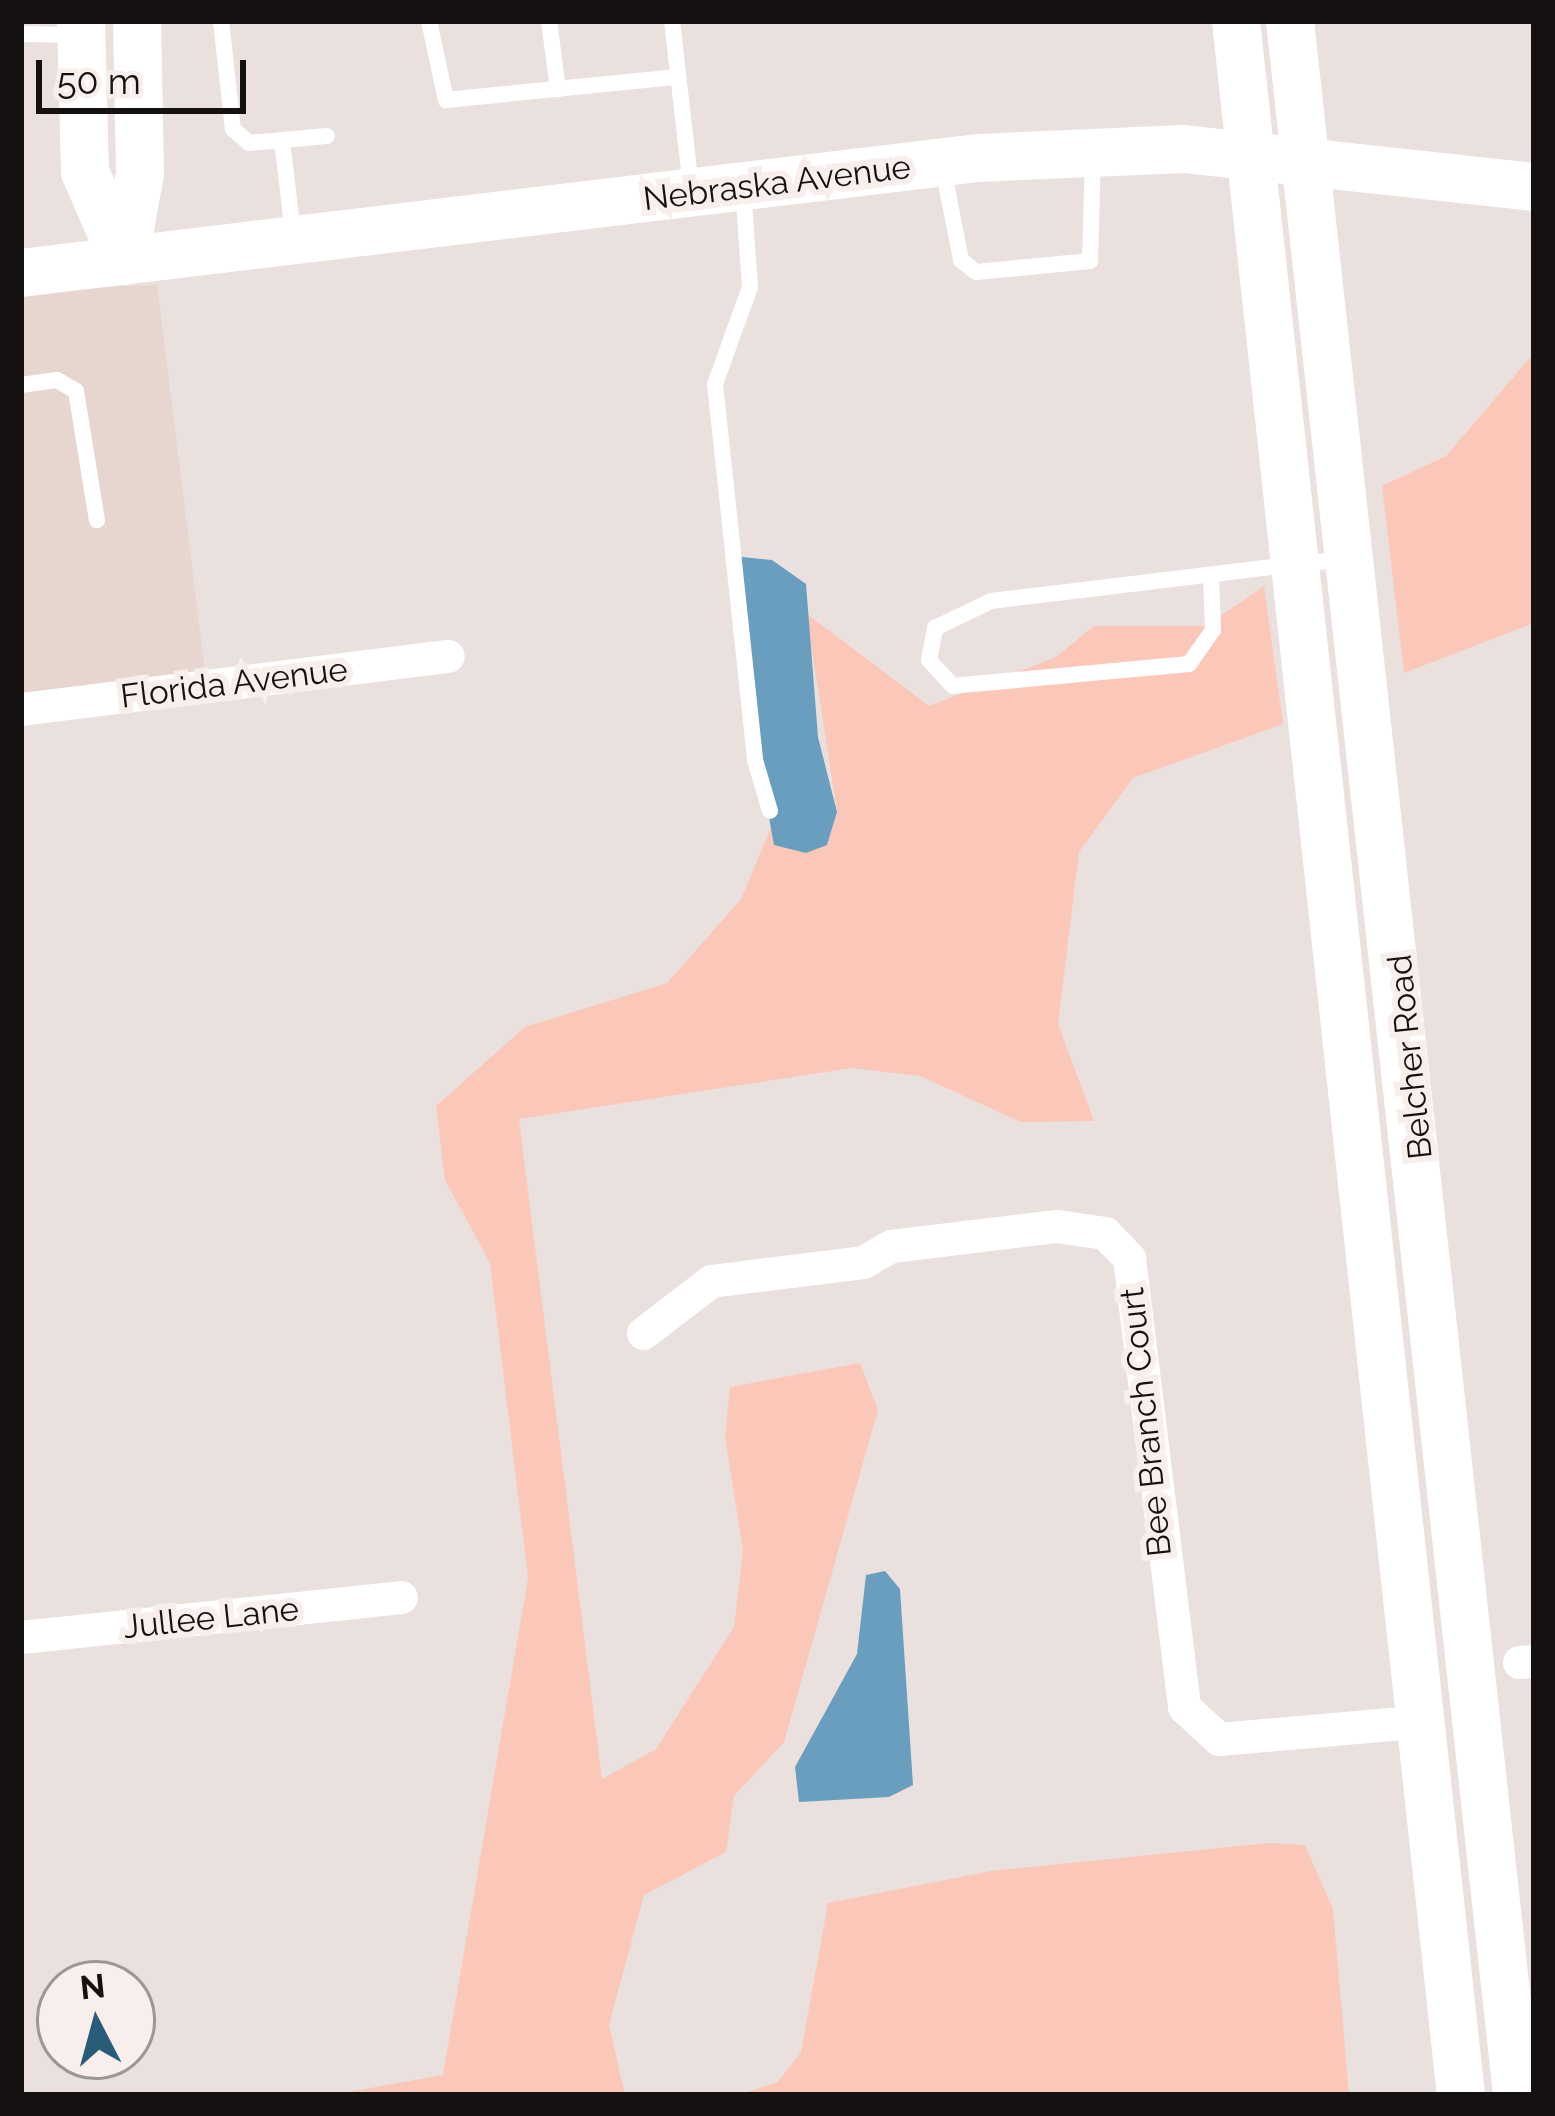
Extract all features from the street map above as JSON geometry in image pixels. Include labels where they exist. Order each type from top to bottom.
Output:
[{"type":"main road","name":"Belcher Road","points":[[1236,21],[1299,564],[1461,2095]]},
{"type":"main road","name":"Belcher Road","points":[[1290,21],[1353,558],[1517,2095]]},
{"type":"main road","points":[[80,28],[136,30],[140,174],[124,261],[85,172],[80,28]]},
{"type":"main road","name":"Nebraska Avenue","points":[[21,273],[942,163],[1093,153],[1252,158],[1534,187]]},
{"type":"street","name":"Florida Avenue","points":[[21,709],[448,656]]},
{"type":"street","name":"Bee Branch Court","points":[[643,1333],[711,1281],[863,1262],[915,1243],[1057,1226],[1105,1232],[1129,1258],[1184,1707],[1219,1739],[1424,1721]]},
{"type":"street","name":"Jullee Lane","points":[[21,1637],[401,1597]]},
{"type":"lane","points":[[220,21],[233,129],[250,142],[327,136]]},
{"type":"lane","points":[[429,21],[446,100],[678,77]]},
{"type":"lane","points":[[549,21],[558,89]]},
{"type":"lane","points":[[672,21],[692,194]]},
{"type":"lane","points":[[21,34],[80,28]]},
{"type":"lane","points":[[282,140],[293,241]]},
{"type":"lane","points":[[942,163],[961,260],[976,272],[1090,261],[1093,153]]},
{"type":"lane","points":[[743,188],[750,287],[715,384],[755,760],[770,811]]},
{"type":"lane","points":[[21,385],[57,380],[76,391],[97,520]]},
{"type":"lane","points":[[1211,575],[1213,630],[1189,664],[953,686],[929,660],[935,628],[991,602],[1299,564],[1353,558]]},
{"type":"shaded area","points":[[157,285],[205,672],[21,693],[21,290]]},
{"type":"shaded area","points":[[1534,353],[1534,623],[1404,673],[1382,486],[1446,456]]},
{"type":"shaded area","points":[[1264,586],[1283,724],[1133,778],[1079,852],[1058,1024],[1094,1121],[1021,1122],[920,1076],[852,1068],[519,1119],[602,1779],[656,1749],[734,1627],[743,1551],[725,1436],[730,1387],[860,1363],[878,1410],[784,1742],[734,1796],[726,1852],[644,1895],[609,2025],[625,2095],[331,2095],[443,2075],[528,1578],[490,1263],[445,1180],[436,1106],[525,1027],[667,983],[741,899],[771,828],[827,845],[837,811],[806,613],[929,706],[1056,657],[1094,626],[1206,626]]},
{"type":"shaded area","points":[[1269,1843],[1305,1845],[1333,1909],[1349,2095],[738,2095],[778,2082],[801,2052],[828,1903],[991,1871]]},
{"type":"water","points":[[742,557],[772,560],[806,584],[818,737],[837,812],[827,845],[806,853],[774,845],[734,576]]},
{"type":"water","points":[[885,1571],[900,1589],[913,1785],[889,1797],[799,1802],[795,1767],[857,1654],[866,1575]]}]
